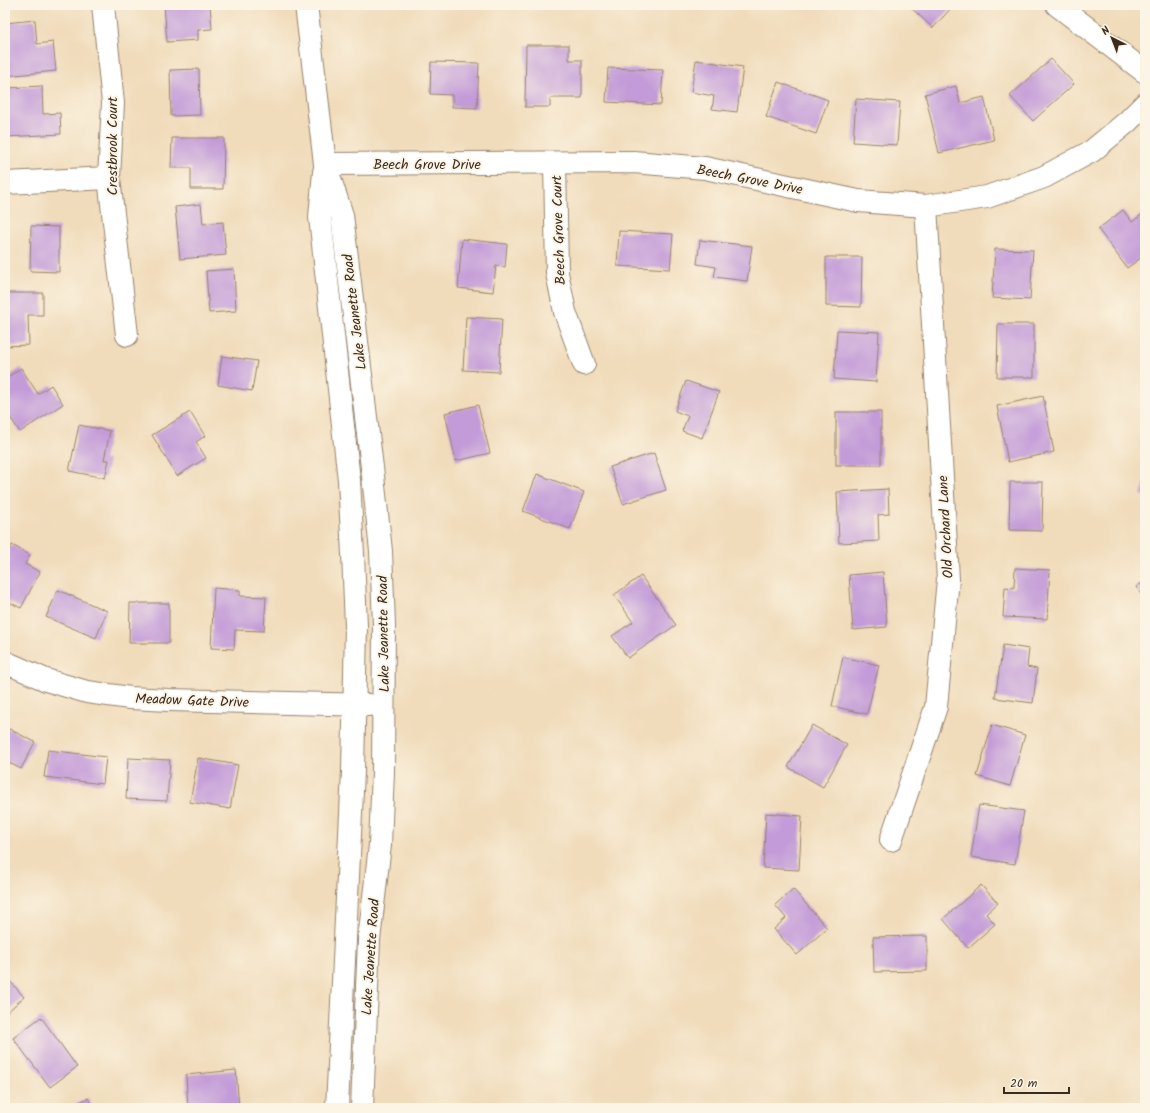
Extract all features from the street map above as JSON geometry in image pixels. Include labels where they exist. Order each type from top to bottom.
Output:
[{"type":"street","name":"Crestbrook Court","points":[[103,5],[113,103],[109,178],[127,335]]},
{"type":"street","name":"Lake Jeanette Road","points":[[306,5],[325,164],[342,215],[373,476],[381,559],[384,624],[385,705],[380,845],[370,940],[362,1108]]},
{"type":"street","points":[[1056,5],[1145,72]]},
{"type":"street","name":"Beech Grove Drive","points":[[325,164],[633,162],[705,168],[858,201],[926,206],[988,197],[1044,177],[1092,151],[1127,122],[1145,104]]},
{"type":"street","name":"Beech Grove Court","points":[[556,163],[557,273],[565,312],[584,364]]},
{"type":"street","name":"Lake Jeanette Road","points":[[325,164],[320,217],[349,480],[356,626],[353,779],[337,1108]]},
{"type":"street","points":[[5,183],[109,178]]},
{"type":"street","name":"Old Orchard Lane","points":[[891,840],[936,707],[948,579],[926,206]]},
{"type":"street","name":"Meadow Gate Drive","points":[[5,662],[46,680],[87,692],[130,698],[385,705]]},
{"type":"building","points":[[164,5],[210,5],[212,29],[198,30],[198,40],[167,42]]},
{"type":"building","points":[[908,5],[954,5],[933,28]]},
{"type":"building","points":[[35,20],[37,44],[53,42],[56,71],[5,76],[5,23]]},
{"type":"building","points":[[526,45],[569,45],[569,60],[582,60],[582,98],[550,98],[550,107],[525,107]]},
{"type":"building","points":[[1051,59],[1074,84],[1033,121],[1010,96]]},
{"type":"building","points":[[696,60],[743,67],[737,112],[712,109],[714,96],[691,92]]},
{"type":"building","points":[[431,62],[479,63],[477,108],[452,107],[452,95],[430,94]]},
{"type":"building","points":[[608,68],[663,70],[661,105],[606,102]]},
{"type":"building","points":[[199,69],[200,115],[171,116],[170,70]]},
{"type":"building","points":[[778,82],[828,100],[816,134],[766,117]]},
{"type":"building","points":[[42,86],[43,114],[60,113],[61,134],[5,137],[5,113],[8,113],[7,88]]},
{"type":"building","points":[[956,86],[960,103],[984,97],[994,140],[939,153],[925,94]]},
{"type":"building","points":[[856,99],[900,102],[897,145],[853,142]]},
{"type":"building","points":[[172,138],[224,138],[223,189],[191,189],[191,168],[171,168]]},
{"type":"building","points":[[201,204],[203,224],[223,222],[226,255],[180,259],[175,207]]},
{"type":"building","points":[[1123,210],[1132,222],[1145,212],[1145,255],[1127,268],[1098,229]]},
{"type":"building","points":[[31,226],[59,227],[59,272],[30,271]]},
{"type":"building","points":[[619,231],[673,234],[670,269],[617,266]]},
{"type":"building","points":[[462,239],[507,244],[505,267],[496,266],[493,292],[458,288]]},
{"type":"building","points":[[700,240],[752,246],[747,281],[714,277],[716,267],[697,264]]},
{"type":"building","points":[[995,249],[1033,250],[1030,300],[992,298]]},
{"type":"building","points":[[826,257],[862,257],[861,307],[826,306]]},
{"type":"building","points":[[234,269],[236,311],[209,313],[206,271]]},
{"type":"building","points":[[5,293],[43,293],[43,315],[28,315],[29,345],[5,346]]},
{"type":"building","points":[[466,317],[502,319],[499,372],[463,370]]},
{"type":"building","points":[[998,324],[1034,324],[1034,377],[997,377]]},
{"type":"building","points":[[837,330],[879,332],[876,382],[834,379]]},
{"type":"building","points":[[222,356],[257,361],[252,391],[218,385]]},
{"type":"building","points":[[21,368],[38,394],[51,385],[63,404],[20,432],[10,417],[5,420],[5,379]]},
{"type":"building","points":[[686,381],[719,392],[702,438],[682,431],[688,416],[675,411]]},
{"type":"building","points":[[1043,396],[1054,452],[1008,462],[997,406]]},
{"type":"building","points":[[478,405],[490,453],[456,461],[445,413]]},
{"type":"building","points":[[190,412],[205,436],[196,442],[206,458],[177,476],[152,435]]},
{"type":"building","points":[[836,412],[881,412],[881,465],[836,465]]},
{"type":"building","points":[[79,425],[110,431],[104,460],[109,460],[105,478],[69,471]]},
{"type":"building","points":[[654,453],[666,490],[623,504],[610,467]]},
{"type":"building","points":[[537,474],[584,492],[570,529],[523,511]]},
{"type":"building","points":[[1010,482],[1043,482],[1042,531],[1009,530]]},
{"type":"building","points":[[1145,482],[1145,496],[1141,495]]},
{"type":"building","points":[[888,489],[889,514],[878,515],[879,541],[839,543],[837,492]]},
{"type":"building","points":[[12,545],[30,555],[25,564],[40,572],[21,608],[5,600],[5,558]]},
{"type":"building","points":[[1015,568],[1050,570],[1047,619],[1003,617],[1005,587],[1014,588]]},
{"type":"building","points":[[883,572],[887,627],[853,630],[849,575]]},
{"type":"building","points":[[641,576],[676,625],[628,658],[612,636],[633,622],[614,595]]},
{"type":"building","points":[[1145,581],[1145,600],[1136,587]]},
{"type":"building","points":[[214,588],[240,590],[240,596],[266,597],[264,631],[235,630],[234,649],[211,648]]},
{"type":"building","points":[[58,590],[107,611],[96,638],[46,617]]},
{"type":"building","points":[[130,603],[169,603],[169,643],[129,643]]},
{"type":"building","points":[[1003,645],[1029,649],[1027,667],[1037,669],[1033,703],[995,698]]},
{"type":"building","points":[[843,657],[879,665],[867,714],[832,706]]},
{"type":"building","points":[[812,725],[847,745],[823,787],[788,767]]},
{"type":"building","points":[[992,725],[1025,735],[1010,786],[977,776]]},
{"type":"building","points":[[5,727],[35,742],[21,769],[5,761]]},
{"type":"building","points":[[48,750],[106,757],[103,784],[44,777]]},
{"type":"building","points":[[128,758],[170,760],[167,801],[126,799]]},
{"type":"building","points":[[198,758],[238,765],[230,809],[190,802]]},
{"type":"building","points":[[979,805],[1024,811],[1015,864],[971,857]]},
{"type":"building","points":[[766,813],[802,816],[799,870],[763,868]]},
{"type":"building","points":[[981,885],[998,903],[986,914],[995,924],[968,948],[943,919]]},
{"type":"building","points":[[793,889],[827,928],[797,955],[774,929],[786,918],[775,905]]},
{"type":"building","points":[[927,936],[927,971],[874,972],[873,937]]},
{"type":"building","points":[[9,980],[24,997],[5,1014],[5,984]]},
{"type":"building","points":[[41,1017],[77,1067],[50,1087],[13,1038]]},
{"type":"building","points":[[236,1070],[239,1108],[188,1108],[186,1075]]},
{"type":"building","points":[[88,1098],[93,1108],[68,1108]]}]
